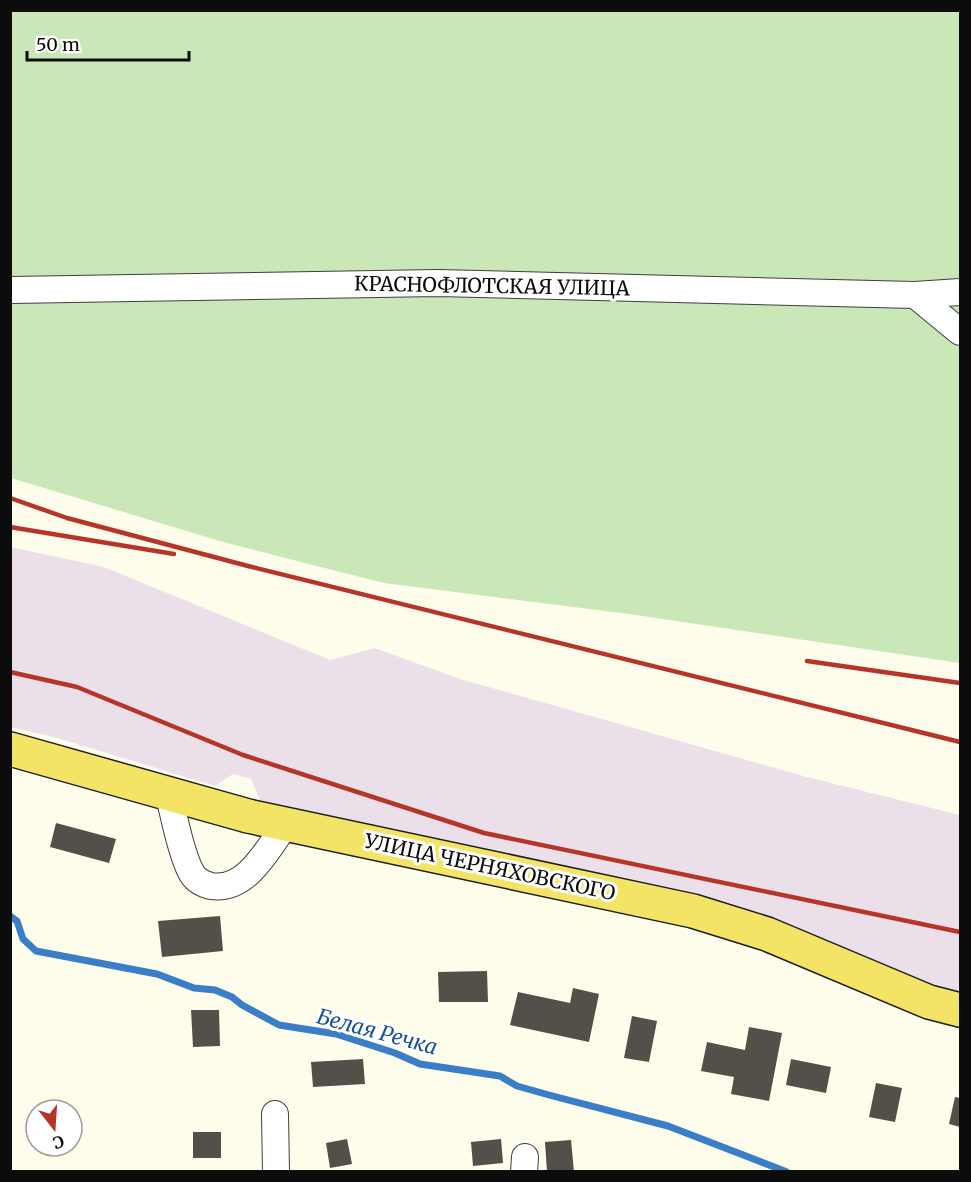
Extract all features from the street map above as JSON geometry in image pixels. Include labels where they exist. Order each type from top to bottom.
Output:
[{"type":"main road","name":"УЛИЦА ЧЕРНЯХОВСКОГО","points":[[10,749],[286,824],[693,911],[767,934],[929,1002],[960,1010]]},
{"type":"street","name":"КРАСНОФЛОТСКАЯ УЛИЦА","points":[[10,290],[438,283],[915,295],[960,292]]},
{"type":"street","points":[[915,295],[960,333]]},
{"type":"street","points":[[168,793],[190,871],[202,884],[218,887],[231,884],[249,874],[286,824]]},
{"type":"street","points":[[275,1114],[276,1172]]},
{"type":"shaded area","points":[[11,547],[104,567],[330,660],[375,648],[460,679],[807,777],[960,815],[960,1000],[424,842],[260,800],[251,779],[233,774],[215,786],[57,738],[11,727]]},
{"type":"green space","points":[[10,11],[960,11],[960,663],[629,614],[384,583],[223,542],[11,478]]},
{"type":"building","points":[[56,823],[116,839],[109,863],[50,847]]},
{"type":"building","points":[[220,916],[223,951],[162,957],[158,921]]},
{"type":"building","points":[[487,971],[488,1002],[439,1002],[438,972]]},
{"type":"building","points":[[573,988],[599,994],[589,1042],[510,1025],[518,992],[570,1003]]},
{"type":"building","points":[[191,1010],[219,1010],[220,1046],[193,1047]]},
{"type":"building","points":[[632,1016],[657,1021],[649,1062],[624,1058]]},
{"type":"building","points":[[749,1027],[782,1033],[769,1101],[731,1094],[734,1077],[701,1071],[707,1042],[745,1050]]},
{"type":"building","points":[[363,1059],[365,1084],[313,1087],[311,1062]]},
{"type":"building","points":[[791,1059],[831,1067],[826,1093],[786,1085]]},
{"type":"building","points":[[876,1083],[902,1088],[895,1122],[869,1117]]},
{"type":"building","points":[[955,1097],[960,1098],[960,1127],[949,1124]]},
{"type":"building","points":[[193,1132],[221,1132],[221,1158],[193,1158]]},
{"type":"building","points":[[347,1139],[352,1164],[330,1168],[326,1143]]},
{"type":"building","points":[[501,1139],[503,1163],[473,1166],[471,1142]]},
{"type":"building","points":[[571,1140],[574,1172],[547,1172],[545,1142]]},
{"type":"waterway","name":"Белая Речка","points":[[10,916],[17,921],[23,939],[36,951],[157,974],[194,988],[215,990],[232,997],[279,1025],[336,1034],[395,1053],[420,1064],[500,1076],[517,1086],[668,1126],[787,1172]]},
{"type":"railway","points":[[10,498],[67,518],[248,566],[960,742]]},
{"type":"railway","points":[[10,527],[174,554]]},
{"type":"railway","points":[[807,661],[960,683]]},
{"type":"railway","points":[[10,672],[77,687],[243,755],[484,833],[960,932]]}]
